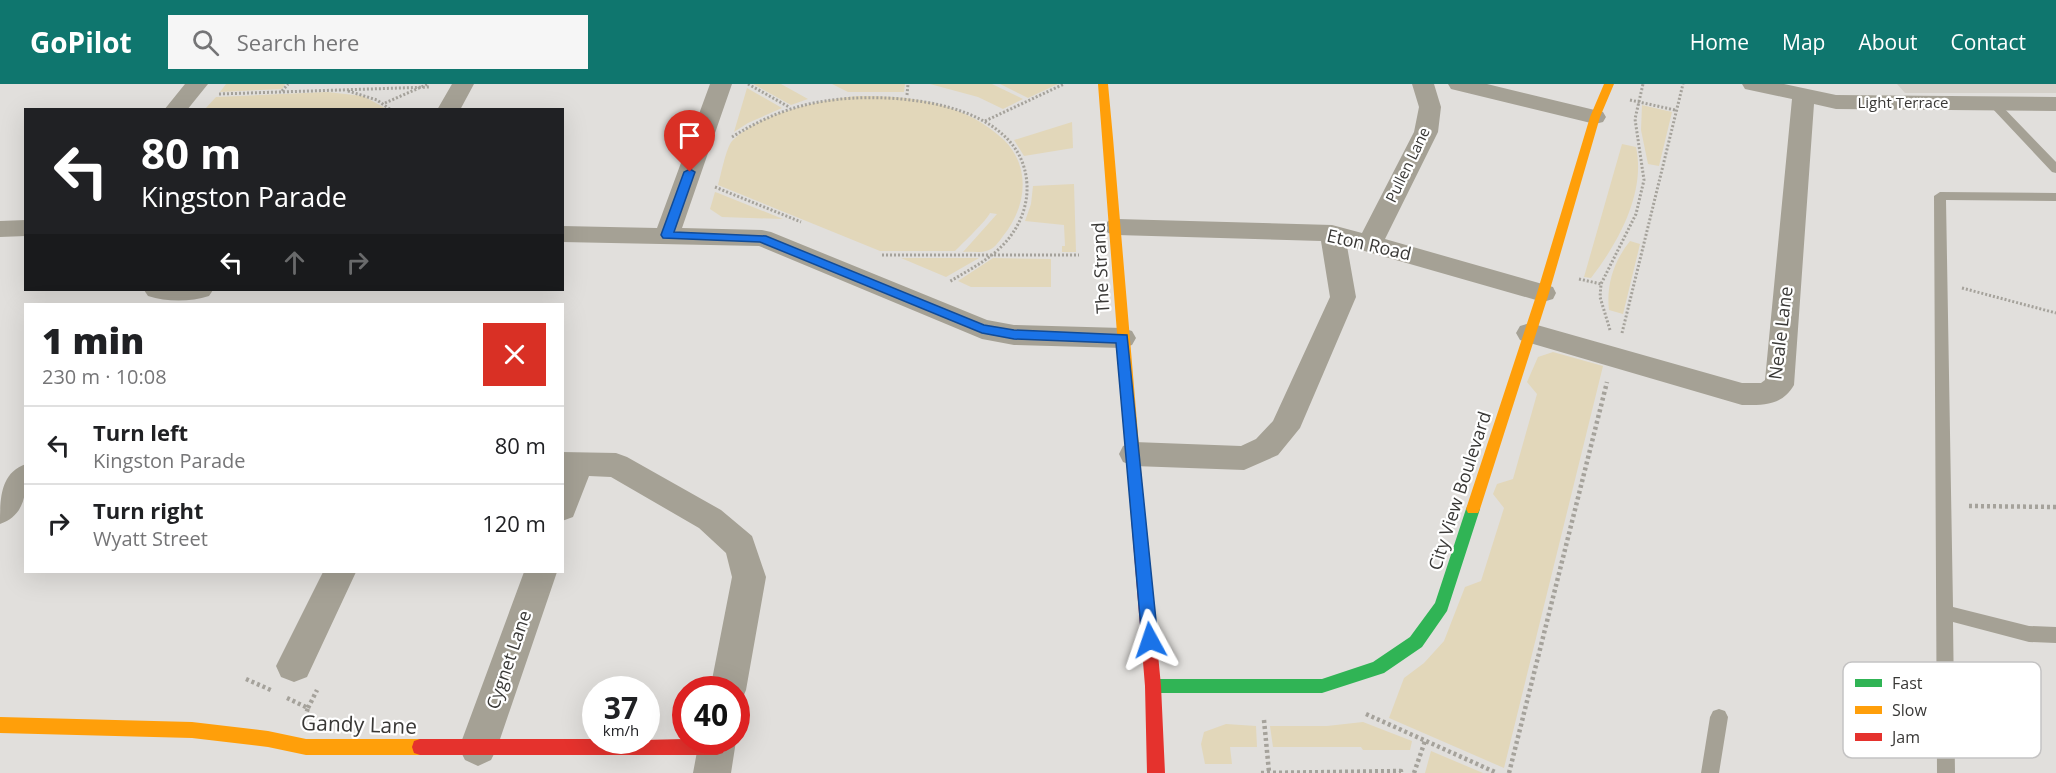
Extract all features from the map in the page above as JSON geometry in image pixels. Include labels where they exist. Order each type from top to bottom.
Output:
[{"type":"street","points":[[449,108],[463,84]]},
{"type":"street","points":[[667,235],[721,84]]},
{"type":"street","name":"The Strand","points":[[1103,84],[1117,227],[1122,338],[1153,686],[1156,773]]},
{"type":"street","name":"Pullen Lane","points":[[1370,243],[1426,132],[1430,107],[1424,84]]},
{"type":"street","points":[[1459,84],[1595,117]]},
{"type":"street","name":"City View Boulevard","points":[[1153,686],[1322,686],[1378,668],[1416,642],[1442,606],[1544,293],[1595,117],[1609,84]]},
{"type":"street","name":"Light Terrace","points":[[1753,84],[1836,102],[2056,104]]},
{"type":"street","points":[[179,108],[206,89]]},
{"type":"street","name":"Neale Lane","points":[[1530,333],[1614,350],[1742,394],[1767,394],[1779,385],[1803,96]]},
{"type":"street","name":"Eton Road","points":[[1117,227],[1332,233],[1544,293]]},
{"type":"street","points":[[0,229],[24,228]]},
{"type":"street","points":[[1134,454],[1244,458],[1267,447],[1285,428],[1343,297],[1332,233]]},
{"type":"street","points":[[564,234],[762,238],[982,329],[1014,335],[1122,338]]},
{"type":"street","points":[[157,295],[191,291]]},
{"type":"street","points":[[564,497],[570,464],[616,465],[710,519],[740,546],[749,577],[731,676]]},
{"type":"street","points":[[0,511],[24,479]]},
{"type":"street","points":[[308,674],[339,573]]},
{"type":"street","name":"Cygnet Lane","points":[[478,748],[540,573]]},
{"type":"street","name":"Gandy Lane","points":[[0,725],[203,730],[260,736],[306,747],[672,753]]},
{"type":"lane","points":[[1994,104],[2056,169]]},
{"type":"lane","points":[[1944,662],[1940,196],[2056,197]]},
{"type":"lane","points":[[1943,612],[2029,634],[2056,635]]},
{"type":"lane","points":[[1710,773],[1719,717]]},
{"type":"lane","points":[[1946,758],[1946,773]]},
{"type":"path","points":[[282,92],[288,84]]},
{"type":"path","points":[[363,89],[366,84]]},
{"type":"path","points":[[748,84],[789,107]]},
{"type":"path","points":[[907,94],[908,84]]},
{"type":"path","points":[[985,121],[1064,84]]},
{"type":"path","points":[[1614,350],[1600,297],[1601,284],[1636,214],[1644,180],[1636,130],[1643,84]]},
{"type":"path","points":[[1509,773],[1614,350],[1622,333],[1683,84]]},
{"type":"path","points":[[385,104],[429,85]]},
{"type":"path","points":[[206,89],[282,92],[423,87]]},
{"type":"path","points":[[331,90],[361,94],[389,108]]},
{"type":"path","points":[[728,141],[762,118],[789,107],[818,99],[848,95],[907,94],[939,100],[985,121],[1015,149],[1023,165],[1028,198],[1009,239],[992,255],[949,282]]},
{"type":"path","points":[[1623,98],[1675,110]]},
{"type":"path","points":[[715,188],[801,222]]},
{"type":"path","points":[[882,255],[1080,255]]},
{"type":"path","points":[[1953,285],[2056,313]]},
{"type":"path","points":[[1969,506],[2056,507]]},
{"type":"path","points":[[308,674],[308,708]]},
{"type":"path","points":[[1366,714],[1497,773]]},
{"type":"path","points":[[1263,719],[1269,772]]},
{"type":"path","points":[[1414,773],[1425,741]]},
{"type":"path","points":[[1261,773],[1401,771],[1401,773]]},
{"type":"shaded area","points":[[226,84],[285,84],[282,89],[220,92]]},
{"type":"shaded area","points":[[753,84],[781,84],[808,99],[791,105]]},
{"type":"shaded area","points":[[832,84],[905,84],[904,92],[848,92]]},
{"type":"shaded area","points":[[930,84],[992,84],[1023,99],[1003,109],[978,97]]},
{"type":"shaded area","points":[[1000,84],[1058,84],[1028,98]]},
{"type":"shaded area","points":[[1897,84],[2056,84],[2056,93],[1905,93]]},
{"type":"shaded area","points":[[747,88],[782,108],[734,132]]},
{"type":"shaded area","points":[[327,92],[363,96],[385,108],[206,108],[216,97]]},
{"type":"shaded area","points":[[857,96],[896,97],[935,103],[971,117],[1004,140],[1019,163],[1023,188],[1017,213],[996,245],[983,252],[963,252],[997,214],[990,213],[955,251],[880,251],[718,185],[730,144],[744,131],[791,110]]},
{"type":"shaded area","points":[[1642,105],[1672,112],[1659,166],[1648,164],[1641,130]]},
{"type":"shaded area","points":[[1072,122],[1073,148],[1024,156],[1014,140]]},
{"type":"shaded area","points":[[1622,144],[1636,147],[1637,182],[1633,199],[1611,249],[1591,278],[1584,277]]},
{"type":"shaded area","points":[[1074,184],[1076,252],[1062,252],[1062,246],[1065,246],[1064,225],[1025,221],[1031,204],[1033,186]]},
{"type":"shaded area","points":[[715,192],[783,219],[722,217],[710,209]]},
{"type":"shaded area","points":[[1630,241],[1640,244],[1623,314],[1609,310],[1608,301],[1612,274]]},
{"type":"shaded area","points":[[901,258],[979,258],[946,277]]},
{"type":"shaded area","points":[[993,258],[1051,259],[1051,287],[971,287],[958,281]]},
{"type":"shaded area","points":[[1553,352],[1603,366],[1504,768],[1389,718],[1404,678],[1424,663],[1444,641],[1465,587],[1481,581],[1504,508],[1493,494],[1497,484],[1513,479],[1537,394],[1527,382],[1538,357]]},
{"type":"shaded area","points":[[1363,722],[1412,741],[1410,750],[1363,750],[1361,747],[1273,747],[1270,726],[1327,726]]},
{"type":"shaded area","points":[[1226,724],[1256,726],[1257,747],[1230,747],[1232,764],[1205,764],[1201,744],[1204,732]]},
{"type":"shaded area","points":[[1431,751],[1483,773],[1425,773]]},
{"type":"traffic: fast","points":[[1153,686],[1322,686],[1378,668],[1416,642],[1442,606],[1473,509]]},
{"type":"traffic: slow","points":[[1103,84],[1138,517]]},
{"type":"traffic: slow","points":[[1473,509],[1543,293],[1595,117],[1609,84]]},
{"type":"traffic: slow","points":[[0,725],[192,730],[268,739],[306,747],[420,747]]},
{"type":"traffic: jam","points":[[1138,517],[1153,686],[1156,773]]},
{"type":"traffic: jam","points":[[420,747],[672,747]]},
{"type":"route","points":[[690,172],[667,235],[762,238],[982,329],[1014,335],[1122,338],[1150,640]]}]
